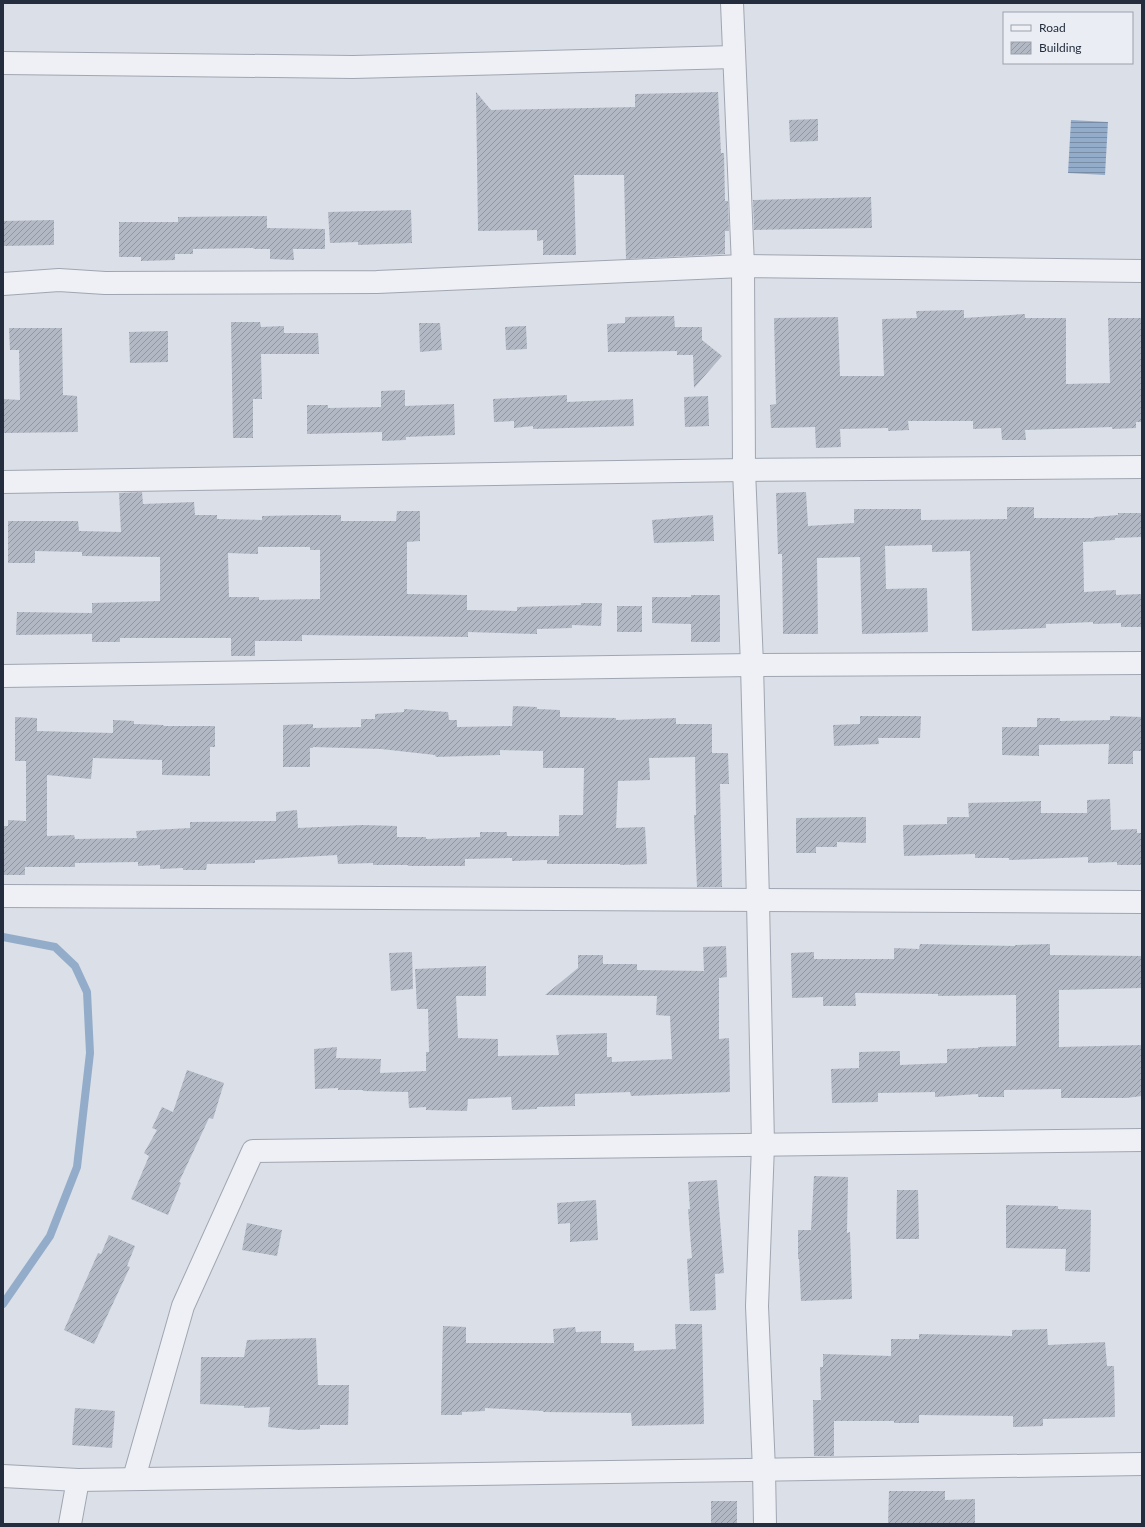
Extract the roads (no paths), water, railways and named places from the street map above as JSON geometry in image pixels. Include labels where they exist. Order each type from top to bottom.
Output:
[{"type":"street","points":[[732,3],[743,266],[744,470],[752,665],[758,901],[763,1145],[757,1306],[765,1524]]},
{"type":"street","points":[[3,63],[353,67],[734,57]]},
{"type":"street","points":[[3,284],[60,280],[105,283],[377,282],[743,266],[1142,271]]},
{"type":"street","points":[[3,482],[744,470],[1142,467]]},
{"type":"street","points":[[3,676],[752,665],[1142,663]]},
{"type":"street","points":[[3,896],[1142,902]]},
{"type":"street","points":[[134,1478],[183,1306],[253,1151],[1142,1140]]},
{"type":"street","points":[[3,1476],[78,1480],[1142,1464]]},
{"type":"street","points":[[70,1524],[78,1480]]},
{"type":"water","points":[[1071,120],[1108,122],[1105,175],[1068,173]]},
{"type":"waterway","points":[[3,937],[55,947],[75,966],[87,992],[90,1053],[77,1167],[50,1236],[3,1304]]}]
